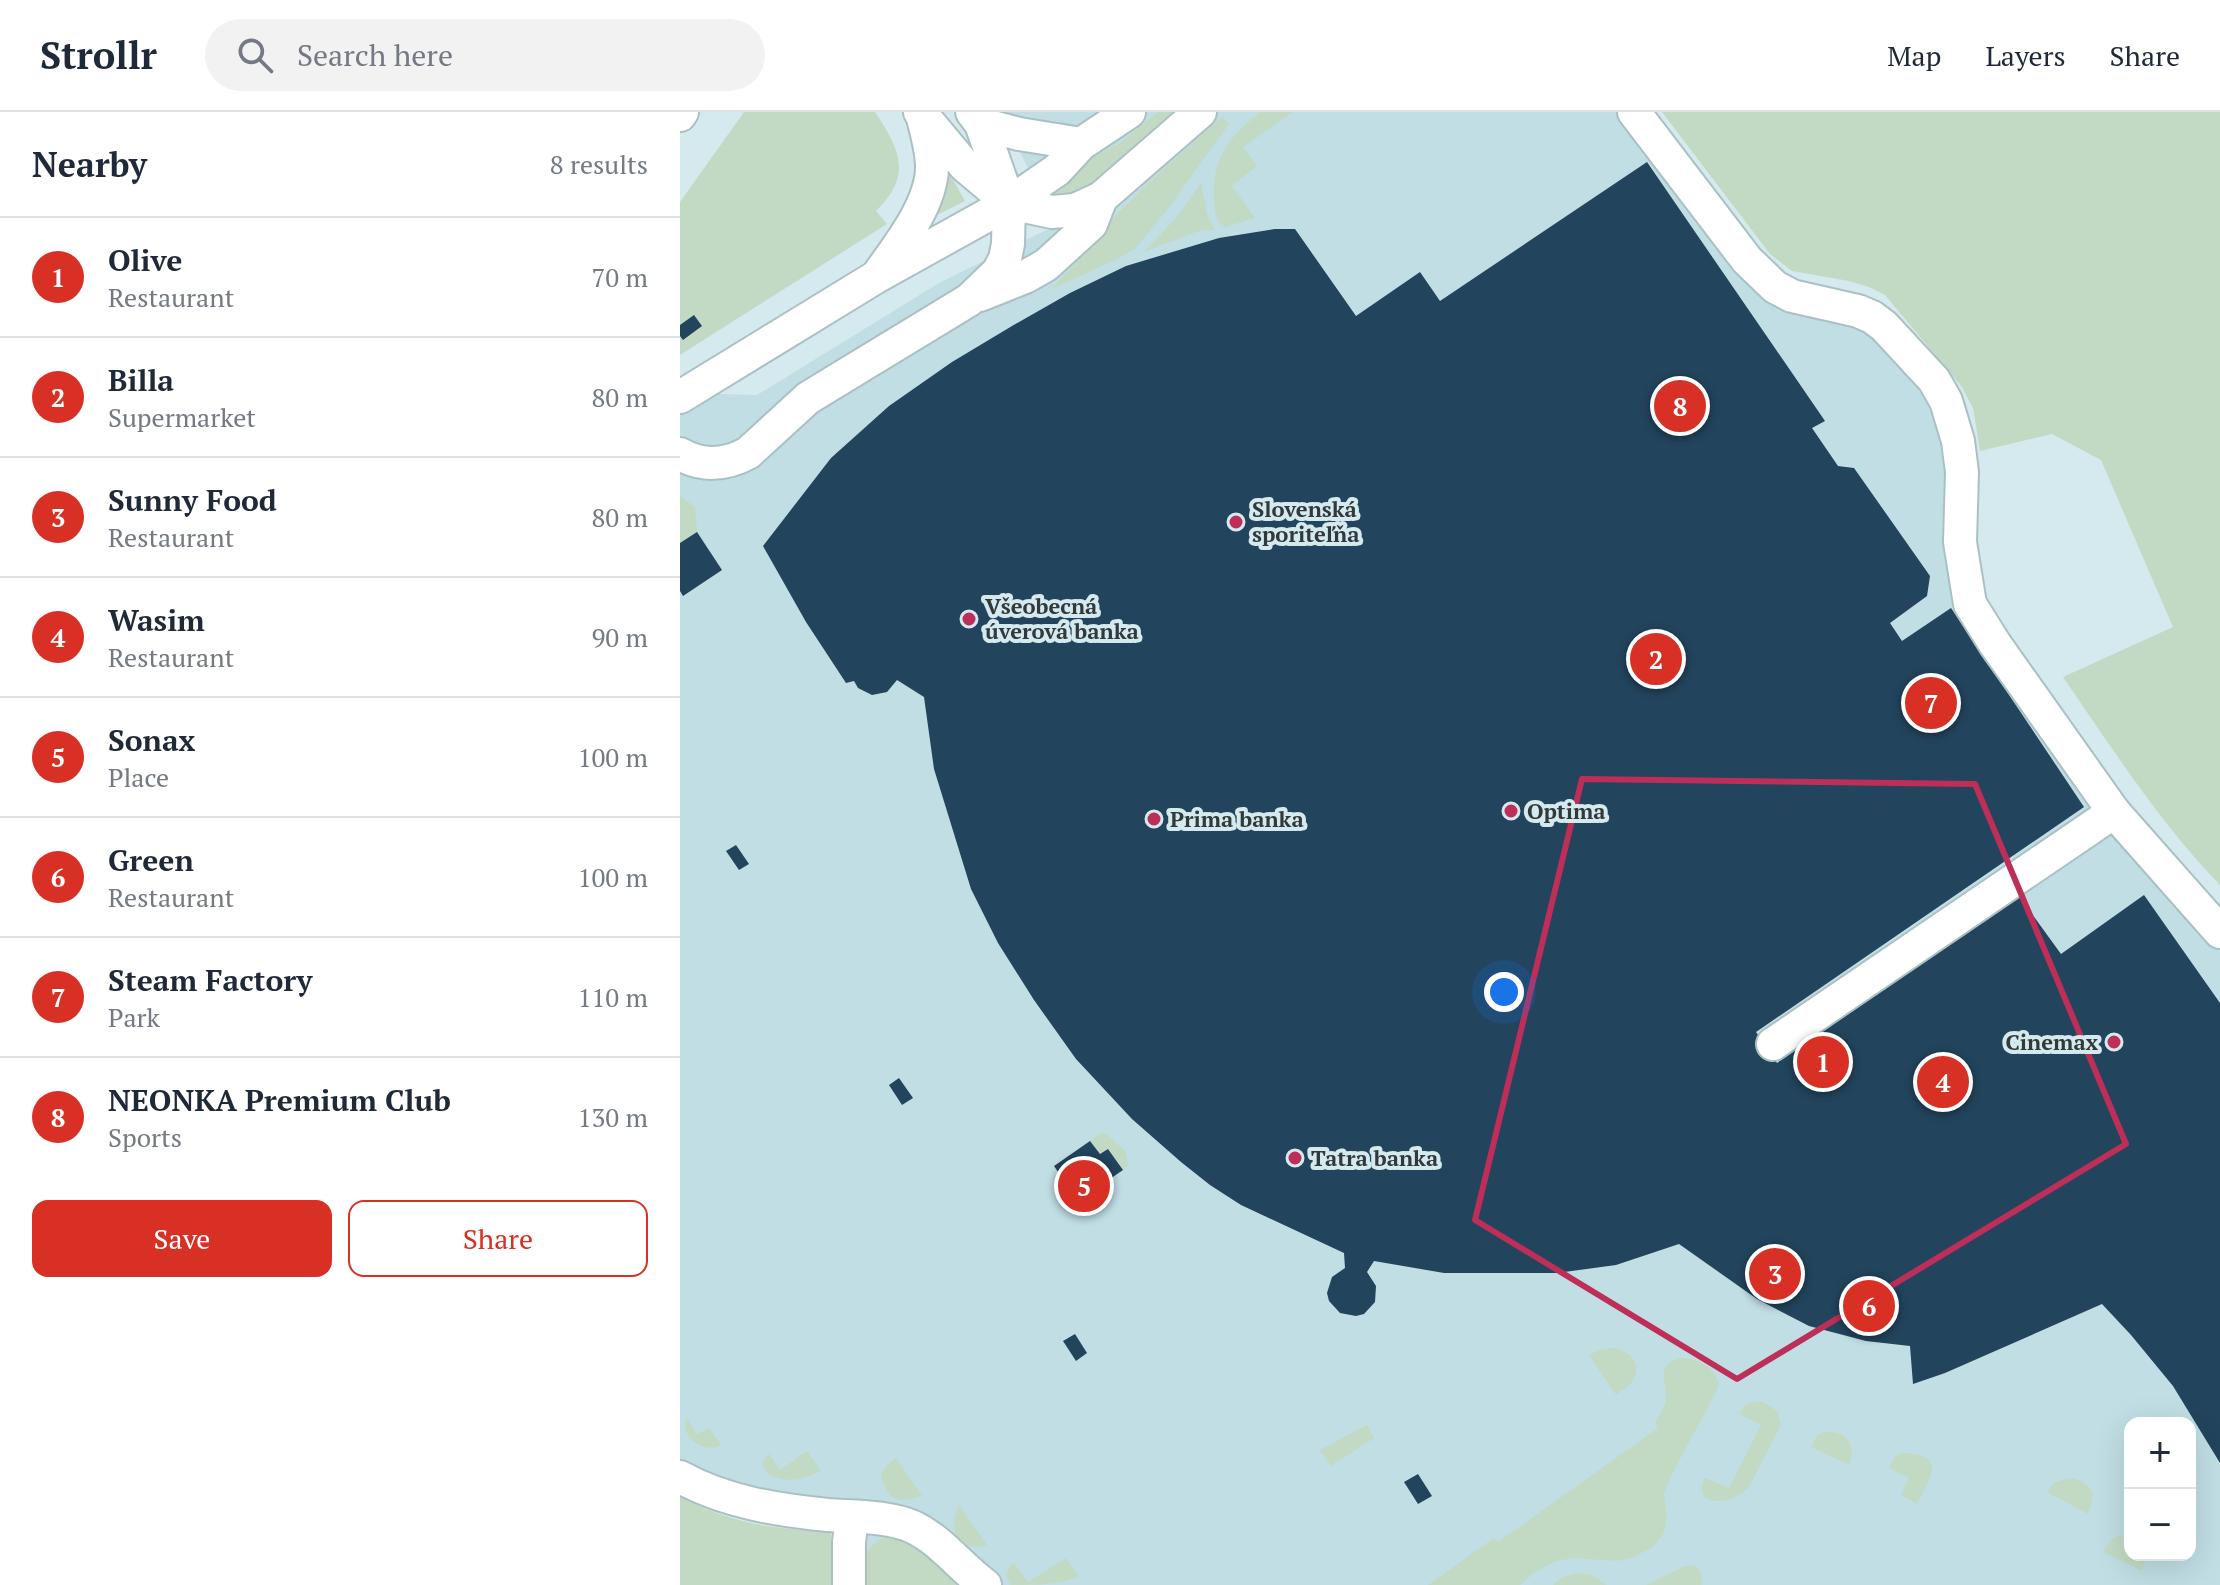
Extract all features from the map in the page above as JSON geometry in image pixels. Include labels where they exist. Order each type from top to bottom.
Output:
[{"type":"street","points":[[682,397],[876,277],[1009,203],[1057,170],[1081,144],[1129,112]]},
{"type":"street","points":[[921,113],[965,166],[1009,203],[1052,212],[1075,210],[1101,198],[1200,112]]},
{"type":"street","points":[[1634,112],[1747,260],[1775,287],[1792,296],[1872,317],[1934,380],[1946,401],[1958,441],[1962,472],[1960,542],[1970,604],[2114,812],[2220,932]]},
{"type":"street","points":[[876,277],[910,227],[928,193],[932,158],[921,113]]},
{"type":"street","points":[[976,118],[1019,134],[1081,144]]},
{"type":"street","points":[[969,300],[1003,264],[1008,244],[1009,203],[976,118]]},
{"type":"street","points":[[680,454],[715,464],[748,453],[808,398],[969,300],[1046,265],[1091,224],[1101,198]]},
{"type":"street","points":[[1773,1044],[2114,812]]},
{"type":"street","points":[[680,1477],[736,1500],[790,1511],[912,1526],[934,1540],[985,1585]]},
{"type":"street","points":[[849,1585],[852,1517]]},
{"type":"highlighted area","points":[[1582,779],[1975,784],[2126,1144],[1737,1379],[1475,1220]]},
{"type":"shaded area","points":[[1001,112],[1634,112],[1747,260],[1858,311],[1934,380],[1966,583],[2220,932],[2220,1585],[849,1585],[852,1517],[680,1477],[680,397],[685,393],[757,395],[939,283],[1056,227]]},
{"type":"green space","points":[[744,112],[875,112],[891,138],[899,162],[895,186],[876,211],[887,224],[680,355],[680,202]]},
{"type":"green space","points":[[1158,112],[1183,112],[1095,184],[1064,196],[1048,196],[1048,182],[1120,143]]},
{"type":"green space","points":[[1261,112],[1293,112],[1243,147],[1257,166],[1232,186],[1255,218],[1225,227],[1215,212],[1216,171],[1232,139]]},
{"type":"green space","points":[[1662,112],[2220,112],[2220,885],[2156,810],[2063,677],[2173,627],[2101,460],[2052,434],[1980,451],[1973,408],[1962,387],[1885,295],[1849,281],[1792,271],[1770,254]]},
{"type":"green space","points":[[1222,117],[1229,124],[1135,249],[1050,290],[1078,261],[1102,229]]},
{"type":"green space","points":[[944,163],[965,201],[927,220]]},
{"type":"green space","points":[[1201,183],[1207,214],[1215,230],[1199,231],[1144,252],[1177,217]]},
{"type":"green space","points":[[680,496],[695,507],[697,532],[680,543]]},
{"type":"green space","points":[[1101,1133],[1125,1151],[1128,1165],[1123,1170],[1109,1149],[1100,1154],[1090,1141]]},
{"type":"green space","points":[[1612,1348],[1629,1355],[1636,1369],[1632,1382],[1616,1395],[1589,1355]]},
{"type":"green space","points":[[1681,1358],[1706,1365],[1719,1386],[1670,1478],[1664,1494],[1667,1516],[1664,1533],[1653,1547],[1632,1558],[1617,1561],[1572,1558],[1554,1562],[1520,1585],[1428,1585],[1494,1538],[1498,1542],[1658,1428],[1655,1421],[1666,1400],[1665,1368]]},
{"type":"green space","points":[[1754,1401],[1763,1402],[1777,1411],[1781,1425],[1749,1487],[1728,1500],[1705,1498],[1702,1488],[1705,1478],[1729,1488],[1761,1425],[1739,1414],[1745,1405]]},
{"type":"green space","points":[[686,1417],[697,1434],[709,1428],[721,1445],[707,1447],[694,1442],[686,1432]]},
{"type":"green space","points":[[1367,1425],[1374,1438],[1331,1466],[1320,1450]]},
{"type":"green space","points":[[1824,1432],[1839,1434],[1848,1440],[1851,1451],[1849,1465],[1811,1447],[1817,1436]]},
{"type":"green space","points":[[807,1451],[821,1471],[790,1480],[775,1477],[763,1468],[763,1461],[769,1454],[780,1470]]},
{"type":"green space","points":[[1902,1453],[1926,1457],[1931,1462],[1931,1476],[1917,1504],[1901,1495],[1909,1478],[1889,1468],[1895,1457]]},
{"type":"green space","points":[[896,1458],[922,1496],[900,1500],[886,1490],[881,1474]]},
{"type":"green space","points":[[2069,1478],[2082,1482],[2093,1493],[2088,1514],[2047,1492],[2055,1482]]},
{"type":"green space","points":[[680,1496],[736,1519],[790,1529],[831,1532],[831,1585],[680,1585]]},
{"type":"green space","points":[[959,1505],[987,1545],[968,1546],[957,1537],[954,1523]]},
{"type":"green space","points":[[889,1536],[909,1541],[930,1556],[956,1585],[862,1585],[864,1562],[869,1549]]},
{"type":"green space","points":[[2124,1536],[2124,1561],[2145,1561],[2142,1571],[2104,1552],[2112,1539]]},
{"type":"green space","points":[[1066,1558],[1079,1577],[1028,1585],[1011,1585],[1007,1579],[1008,1570],[1014,1563],[1028,1582]]},
{"type":"green space","points":[[1692,1565],[1701,1573],[1701,1585],[1646,1585],[1685,1566]]},
{"type":"green space","points":[[1582,1573],[1593,1575],[1606,1585],[1553,1585],[1566,1576]]},
{"type":"building","name":"Optima","points":[[1647,162],[1825,421],[1812,428],[1838,466],[1854,468],[1930,576],[1927,596],[1890,623],[1902,641],[1951,608],[2084,807],[1756,1032],[1777,1063],[2019,896],[2061,954],[2144,895],[2220,1003],[2220,1463],[2196,1424],[2196,1417],[2192,1417],[2173,1386],[2102,1304],[1913,1384],[1910,1346],[1866,1341],[1809,1326],[1757,1299],[1679,1244],[1616,1265],[1557,1273],[1444,1273],[1374,1261],[1367,1272],[1376,1286],[1375,1302],[1364,1314],[1340,1313],[1329,1301],[1327,1293],[1332,1277],[1345,1268],[1344,1253],[1241,1205],[1181,1162],[1132,1119],[1076,1059],[1034,1000],[998,943],[971,889],[934,769],[924,697],[897,680],[887,692],[872,695],[858,688],[854,681],[846,683],[806,622],[763,546],[831,458],[889,406],[952,362],[1012,326],[1126,266],[1219,238],[1295,229],[1356,316],[1420,272],[1440,301]]},
{"type":"building","points":[[694,315],[702,326],[683,340],[680,325]]},
{"type":"building","points":[[697,532],[722,570],[683,596],[680,591],[680,543]]},
{"type":"building","points":[[736,845],[749,864],[739,870],[726,851]]},
{"type":"building","points":[[899,1078],[913,1098],[902,1105],[889,1085]]},
{"type":"building","points":[[1090,1141],[1100,1154],[1108,1149],[1123,1170],[1078,1201],[1054,1166]]},
{"type":"building","points":[[1075,1334],[1087,1353],[1076,1361],[1063,1341]]},
{"type":"building","points":[[1418,1474],[1432,1496],[1418,1504],[1404,1482]]},
{"type":"place","name":"NEONKA Premium Club","points":[[1680,406]]},
{"type":"place","name":"Slovenská sporiteľňa","points":[[1236,522]]},
{"type":"place","name":"Všeobecná úverová banka","points":[[969,619]]},
{"type":"place","name":"Billa","points":[[1656,659]]},
{"type":"place","name":"Steam Factory","points":[[1931,703]]},
{"type":"place","name":"Optima","points":[[1511,811]]},
{"type":"place","name":"Prima banka","points":[[1154,819]]},
{"type":"place","name":"Cinemax","points":[[2114,1042]]},
{"type":"place","name":"Olive","points":[[1823,1062]]},
{"type":"place","name":"Wasim","points":[[1943,1082]]},
{"type":"place","name":"Tatra banka","points":[[1295,1158]]},
{"type":"place","name":"Sonax","points":[[1084,1186]]},
{"type":"place","name":"Sunny Food","points":[[1775,1274]]},
{"type":"place","name":"Green","points":[[1869,1306]]}]
